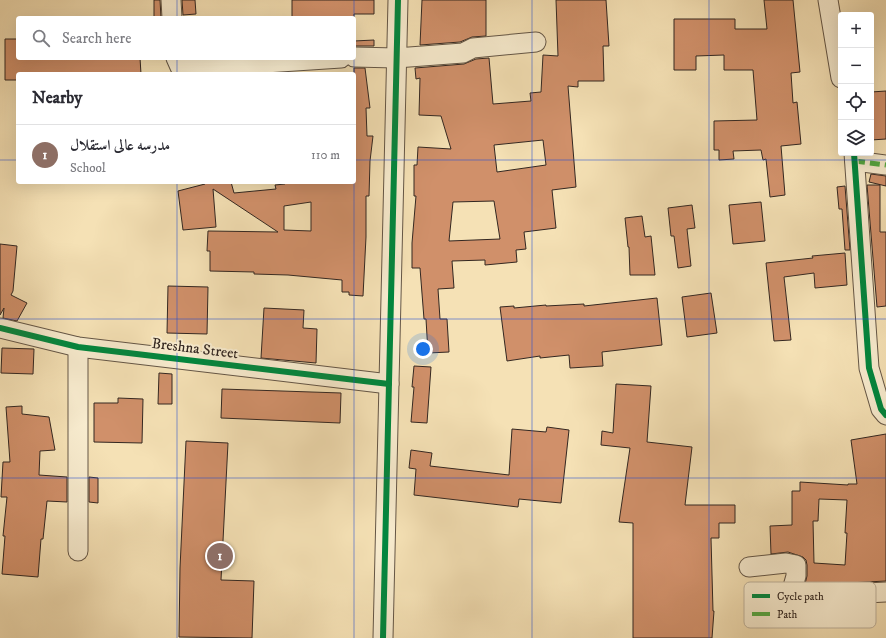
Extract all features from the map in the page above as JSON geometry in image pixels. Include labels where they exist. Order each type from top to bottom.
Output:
[{"type":"street","points":[[171,0],[172,16]]},
{"type":"street","points":[[383,638],[398,0]]},
{"type":"street","points":[[828,0],[838,60]]},
{"type":"street","points":[[356,57],[396,58],[463,53],[473,48],[536,42]]},
{"type":"street","points":[[177,60],[180,67],[191,68],[311,60]]},
{"type":"street","points":[[886,165],[854,157],[869,368],[881,409],[886,415]]},
{"type":"street","name":"Breshna Street","points":[[0,328],[78,347],[389,384]]},
{"type":"street","points":[[78,347],[78,551]]},
{"type":"street","points":[[749,567],[786,563],[796,565],[794,582]]},
{"type":"street","points":[[876,593],[886,592]]},
{"type":"building","points":[[154,0],[160,0],[161,16],[154,16]]},
{"type":"building","points":[[182,0],[195,0],[196,14],[183,15]]},
{"type":"building","points":[[292,0],[374,0],[374,14],[354,14],[354,16],[292,16]]},
{"type":"building","points":[[422,0],[486,0],[486,36],[472,37],[460,42],[420,45]]},
{"type":"building","points":[[556,0],[606,0],[609,46],[603,46],[604,81],[578,81],[578,87],[568,86],[576,187],[552,190],[556,228],[524,232],[526,249],[516,250],[517,262],[485,265],[485,260],[452,261],[454,288],[438,289],[440,319],[447,319],[449,352],[428,353],[420,268],[412,268],[412,243],[416,196],[414,196],[414,165],[417,165],[418,147],[451,149],[441,116],[419,115],[420,78],[416,79],[415,68],[464,64],[476,59],[489,58],[493,104],[531,101],[530,93],[541,92],[543,55],[558,56]],"holes":[[[543,140],[546,165],[497,172],[494,145]],[[494,201],[500,239],[449,241],[453,202]]]},
{"type":"building","points":[[764,0],[793,0],[800,72],[791,73],[793,103],[797,102],[801,144],[781,146],[785,195],[770,197],[766,159],[763,160],[761,150],[733,151],[734,159],[719,160],[719,150],[714,150],[714,121],[757,120],[753,70],[724,70],[724,55],[696,56],[696,70],[674,70],[674,19],[735,19],[735,29],[767,29]]},
{"type":"building","points":[[5,39],[16,39],[16,60],[140,60],[141,72],[16,72],[16,80],[5,80]]},
{"type":"building","points":[[374,40],[374,46],[356,46],[356,41]]},
{"type":"building","points":[[354,68],[365,68],[370,108],[366,108],[367,136],[373,136],[370,161],[369,196],[366,196],[366,237],[363,296],[349,295],[349,292],[342,292],[342,280],[288,275],[254,274],[254,272],[210,271],[210,251],[207,251],[208,231],[278,232],[213,189],[216,227],[183,230],[178,191],[205,184],[232,184],[234,193],[276,189],[275,185],[356,184],[356,72],[354,72]],"holes":[[[311,202],[311,231],[284,230],[284,206]]]},
{"type":"building","points":[[886,91],[886,139],[874,140],[874,92]]},
{"type":"building","points":[[871,174],[886,176],[886,186],[869,182]]},
{"type":"building","points":[[867,185],[880,185],[880,232],[886,232],[886,306],[877,307]]},
{"type":"building","points":[[845,186],[850,250],[845,250],[842,209],[839,209],[837,187]]},
{"type":"building","points":[[761,202],[765,241],[733,244],[729,205]]},
{"type":"building","points":[[692,205],[695,228],[687,229],[691,266],[678,268],[674,236],[671,236],[668,208]]},
{"type":"building","points":[[642,216],[645,237],[651,236],[655,275],[630,275],[629,247],[625,218]]},
{"type":"building","points":[[0,244],[17,246],[13,291],[11,295],[27,303],[17,321],[3,318],[4,308],[0,315]]},
{"type":"building","points":[[845,253],[847,285],[815,288],[814,273],[784,277],[791,340],[774,341],[766,263]]},
{"type":"building","points":[[168,286],[208,287],[207,334],[167,333]]},
{"type":"building","points":[[711,293],[717,333],[687,337],[682,297]]},
{"type":"building","points":[[657,298],[662,345],[602,352],[603,366],[570,368],[569,355],[540,358],[540,356],[507,361],[500,307],[514,306],[514,308],[584,304],[584,306]]},
{"type":"building","points":[[264,308],[304,310],[303,328],[317,329],[316,363],[261,358]]},
{"type":"building","points":[[2,348],[34,349],[33,374],[1,373]]},
{"type":"building","points":[[414,366],[431,367],[427,423],[411,422]]},
{"type":"building","points":[[159,373],[172,374],[172,404],[158,404]]},
{"type":"building","points":[[616,384],[651,386],[647,442],[692,447],[685,505],[735,505],[735,523],[719,523],[719,538],[711,538],[714,611],[712,638],[633,638],[633,523],[619,522],[630,448],[601,445],[602,431],[613,433]]},
{"type":"building","points":[[222,389],[341,393],[340,423],[221,418]]},
{"type":"building","points":[[118,398],[143,399],[142,443],[94,442],[94,403],[118,403]]},
{"type":"building","points":[[22,406],[22,414],[49,417],[55,450],[40,451],[39,475],[67,477],[67,502],[47,501],[43,539],[41,539],[38,577],[2,574],[5,536],[3,536],[7,497],[1,497],[3,462],[10,462],[6,407]]},
{"type":"building","points":[[547,427],[569,430],[561,503],[519,499],[518,507],[414,495],[416,469],[409,468],[411,450],[432,453],[430,466],[509,475],[512,429],[546,432]]},
{"type":"building","points":[[886,434],[886,581],[806,582],[807,565],[806,560],[803,557],[788,552],[771,554],[770,526],[792,525],[792,491],[800,491],[800,482],[848,485],[857,484],[851,440]],"holes":[[[819,499],[847,500],[845,533],[847,533],[845,565],[814,563],[813,521],[818,521]]]},
{"type":"building","points":[[186,441],[228,443],[221,580],[254,581],[252,638],[179,637],[180,568]]},
{"type":"building","points":[[89,477],[98,478],[98,503],[89,502]]},
{"type":"marked path","points":[[855,161],[886,165]]},
{"type":"cycle path","points":[[383,638],[398,0]]},
{"type":"cycle path","points":[[854,156],[869,368],[881,409],[886,415]]},
{"type":"cycle path","points":[[0,328],[78,347],[389,384]]},
{"type":"place","name":"مدرسه عالی استقلال","points":[[220,556]]}]
